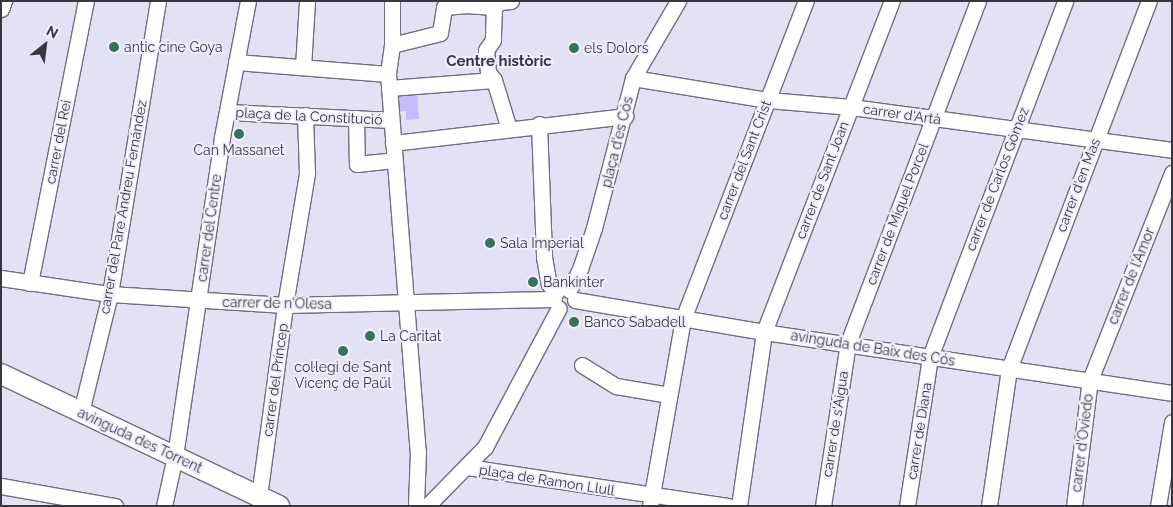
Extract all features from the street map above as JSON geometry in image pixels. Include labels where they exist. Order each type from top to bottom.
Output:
[{"type":"main road","name":"avinguda des Torrent","points":[[1,374],[279,506]]},
{"type":"street","points":[[1,9],[4,1]]},
{"type":"street","name":"carrer del Rei","points":[[30,283],[86,1]]},
{"type":"street","name":"carrer del Pare Andreu Fernández","points":[[81,412],[110,294],[158,1]]},
{"type":"street","name":"carrer del Centre","points":[[164,506],[175,456],[236,62],[248,1]]},
{"type":"street","points":[[303,67],[307,1]]},
{"type":"street","points":[[392,1],[392,45],[389,81],[390,120],[394,143],[418,451],[416,506]]},
{"type":"street","points":[[392,45],[440,33],[444,7],[465,5],[494,7],[500,2],[511,1]]},
{"type":"street","name":"plaça d'es Cós","points":[[467,468],[485,447],[580,269],[594,228],[625,116],[633,78],[678,1]]},
{"type":"street","name":"carrer del Sant Crist","points":[[651,501],[683,319],[806,1]]},
{"type":"street","name":"carrer de Sant Joan","points":[[739,506],[764,332],[892,1]]},
{"type":"street","name":"carrer de Miquel Porcel","points":[[848,343],[978,1]]},
{"type":"street","name":"carrer de Carlos Gómez","points":[[930,357],[1065,1]]},
{"type":"street","name":"carrer d'en Mas","points":[[989,506],[1009,369],[1149,1]]},
{"type":"street","points":[[494,7],[493,40],[486,50],[488,72],[494,80],[509,129]]},
{"type":"street","points":[[236,62],[303,67],[389,81],[494,80]]},
{"type":"street","name":"carrer d'Artà","points":[[633,78],[768,100],[850,107],[1172,150]]},
{"type":"street","name":"plaça de la Constitució","points":[[228,112],[390,120]]},
{"type":"street","name":"carrer del Príncep","points":[[259,496],[285,305],[307,173],[305,115]]},
{"type":"street","points":[[394,143],[539,124],[625,116]]},
{"type":"street","points":[[356,118],[356,164],[394,160]]},
{"type":"street","points":[[539,124],[544,257],[549,284],[563,298]]},
{"type":"street","name":"carrer de l'Amor","points":[[1090,380],[1172,173]]},
{"type":"street","name":"carrer de n'Olesa","points":[[1,278],[110,294],[285,305],[407,304],[563,298]]},
{"type":"street","name":"avinguda de Baix des Cós","points":[[563,298],[764,332],[848,343],[1172,393]]},
{"type":"street","name":"carrer de s'Aigua","points":[[823,506],[848,343]]},
{"type":"street","name":"carrer de Diana","points":[[907,506],[930,357]]},
{"type":"street","points":[[582,365],[616,386],[670,395]]},
{"type":"street","name":"carrer d'Oviedo","points":[[1074,506],[1090,380]]},
{"type":"street","points":[[1158,506],[1172,422]]},
{"type":"street","name":"plaça de Ramon Llull","points":[[427,506],[467,468],[651,501],[671,496],[729,506]]},
{"type":"street","points":[[1,486],[115,506]]},
{"type":"shaded area","points":[[417,91],[419,119],[406,120],[406,111],[396,112],[395,97],[399,92]]},
{"type":"place","name":"antic cine Goya","points":[[114,47]]},
{"type":"place","name":"els Dolors","points":[[574,48]]},
{"type":"place","name":"Can Massanet","points":[[239,134]]},
{"type":"place","name":"Sala Imperial","points":[[490,243]]},
{"type":"place","name":"Bankinter","points":[[533,282]]},
{"type":"place","name":"Banco Sabadell","points":[[574,322]]},
{"type":"place","name":"La Caritat","points":[[370,336]]},
{"type":"place","name":"col·legi de Sant Vicenç de Paül","points":[[343,351]]},
{"type":"district","name":"Centre històric","points":[[499,62]]}]
